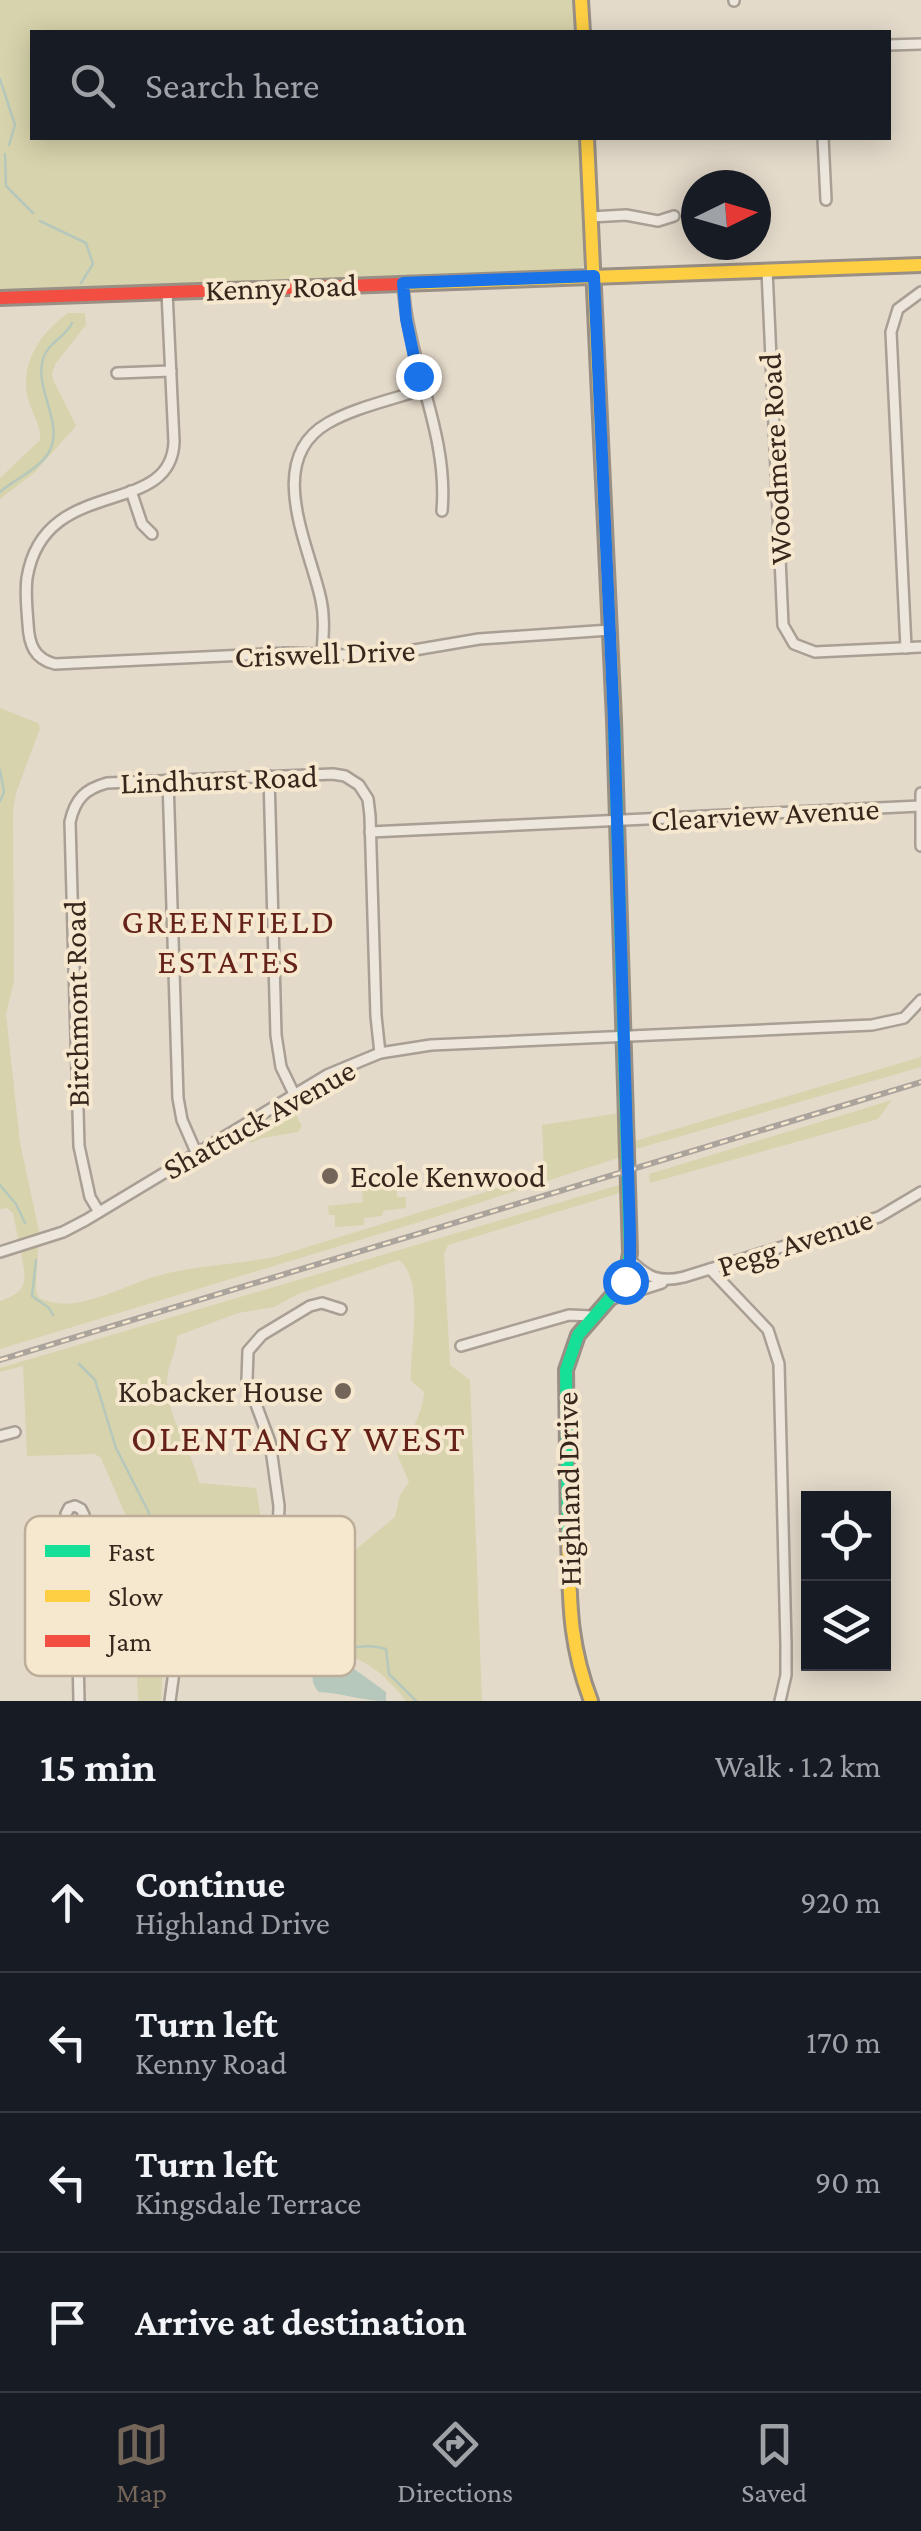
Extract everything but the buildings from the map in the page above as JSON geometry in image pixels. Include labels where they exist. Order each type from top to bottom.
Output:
[{"type":"street","points":[[582,0],[583,30]]},
{"type":"street","points":[[891,46],[921,44]]},
{"type":"street","name":"Highland Drive","points":[[587,140],[610,630],[630,1260],[625,1281],[578,1335],[571,1352],[564,1397],[572,1637],[591,1701]]},
{"type":"street","points":[[824,140],[826,200]]},
{"type":"street","points":[[591,217],[622,214],[658,220],[674,216]]},
{"type":"street","name":"Kenny Road","points":[[0,298],[921,265]]},
{"type":"street","name":"Woodmere Road","points":[[766,270],[784,625],[794,644],[815,652],[906,648]]},
{"type":"street","points":[[403,283],[410,341],[440,451],[442,511]]},
{"type":"street","points":[[152,534],[142,524],[130,492],[156,482],[171,462],[167,292]]},
{"type":"street","points":[[921,292],[904,302],[894,316],[891,332],[906,648],[921,647]]},
{"type":"street","points":[[118,374],[170,371]]},
{"type":"street","points":[[322,654],[322,602],[296,502],[296,465],[303,448],[327,424],[423,389]]},
{"type":"street","name":"Criswell Drive","points":[[130,492],[81,506],[45,536],[28,577],[28,634],[40,659],[55,664],[288,652],[379,656],[478,638],[610,630]]},
{"type":"street","name":"Lindhurst Road","points":[[80,796],[92,787],[108,783],[333,774],[359,785],[368,800],[370,832]]},
{"type":"street","points":[[268,776],[278,1051],[294,1094]]},
{"type":"street","points":[[168,780],[178,1098],[182,1120],[196,1152]]},
{"type":"street","points":[[921,794],[921,846]]},
{"type":"street","name":"Birchmont Road","points":[[80,796],[70,822],[79,1146],[90,1197],[98,1212]]},
{"type":"street","name":"Clearview Avenue","points":[[370,832],[920,806]]},
{"type":"street","points":[[370,832],[380,1052]]},
{"type":"street","name":"Shattuck Avenue","points":[[0,1252],[63,1232],[327,1075],[380,1052],[420,1046],[872,1025],[894,1022],[912,1012],[921,1000]]},
{"type":"street","name":"Pegg Avenue","points":[[612,1299],[878,1217],[921,1192]]},
{"type":"street","points":[[630,1260],[651,1278],[664,1282]]},
{"type":"street","points":[[710,1269],[768,1330],[779,1364],[786,1644],[786,1674],[780,1701]]},
{"type":"street","points":[[280,1516],[270,1442],[247,1380],[248,1351],[262,1335],[310,1306],[322,1303],[341,1309]]},
{"type":"street","points":[[461,1346],[569,1316],[592,1316]]},
{"type":"street","points":[[0,1436],[15,1432]]},
{"type":"street","points":[[78,1676],[79,1701]]},
{"type":"street","points":[[170,1701],[174,1676]]},
{"type":"shaded area","points":[[0,0],[575,0],[577,30],[30,30],[30,140],[581,140],[585,264],[580,269],[0,290]]},
{"type":"shaded area","points":[[68,313],[85,313],[86,325],[52,373],[76,426],[34,473],[0,499],[0,478],[40,440],[26,389],[29,364],[40,341]]},
{"type":"shaded area","points":[[0,708],[38,723],[40,728],[13,811],[14,981],[6,1014],[20,1143],[39,1231],[37,1238],[23,1241],[18,1238],[13,1213],[7,1208],[0,1209]]},
{"type":"shaded area","points":[[921,1057],[921,1067],[636,1149],[635,1141]]},
{"type":"shaded area","points":[[892,1100],[878,1119],[650,1183],[649,1174]]},
{"type":"shaded area","points":[[286,1109],[296,1115],[302,1126],[298,1132],[251,1143],[245,1133]]},
{"type":"shaded area","points":[[620,1113],[618,1158],[0,1349],[0,1301],[17,1293],[24,1284],[21,1252],[38,1247],[39,1298],[62,1304],[85,1301],[168,1273],[278,1256],[541,1175],[542,1125]]},
{"type":"shaded area","points":[[395,1171],[397,1197],[406,1197],[406,1208],[364,1218],[364,1225],[335,1227],[335,1215],[329,1215],[328,1206],[363,1202],[362,1189],[376,1187],[375,1173]]},
{"type":"shaded area","points":[[619,1185],[623,1192],[448,1245],[444,1254],[450,1365],[470,1380],[482,1701],[406,1701],[379,1673],[355,1658],[355,1550],[395,1517],[400,1495],[409,1482],[397,1454],[418,1417],[424,1392],[411,1381],[414,1299],[407,1270],[399,1260],[298,1294],[274,1307],[238,1313],[177,1336],[167,1376],[168,1395],[199,1483],[256,1488],[260,1516],[126,1516],[101,1458],[95,1454],[27,1456],[23,1366],[0,1372],[0,1368]]},
{"type":"shaded area","points":[[355,1670],[386,1692],[386,1701],[319,1692],[313,1676],[355,1676]]},
{"type":"shaded area","points":[[137,1676],[162,1676],[161,1701],[138,1701]]},
{"type":"waterway","points":[[0,79],[15,125],[9,145]]},
{"type":"waterway","points":[[5,154],[6,186],[33,213]]},
{"type":"waterway","points":[[40,221],[86,243],[93,264],[81,283]]},
{"type":"waterway","points":[[0,492],[33,469],[49,452],[54,430],[42,383],[43,359],[72,323]]},
{"type":"waterway","points":[[0,770],[4,792],[0,801]]},
{"type":"waterway","points":[[0,1185],[25,1223]]},
{"type":"waterway","points":[[36,1260],[32,1296],[53,1315]]},
{"type":"waterway","points":[[79,1364],[95,1380],[116,1448],[150,1516]]},
{"type":"waterway","points":[[355,1646],[386,1649],[389,1674],[416,1701]]},
{"type":"railway","points":[[0,1360],[921,1082]]},
{"type":"traffic: fast","points":[[568,1535],[566,1370],[578,1335],[625,1281],[630,1253],[614,720]]},
{"type":"traffic: slow","points":[[581,0],[583,30]]},
{"type":"traffic: slow","points":[[587,140],[614,720]]},
{"type":"traffic: slow","points":[[401,284],[921,265]]},
{"type":"traffic: slow","points":[[568,1535],[574,1639],[591,1701]]},
{"type":"traffic: jam","points":[[0,298],[401,284]]},
{"type":"place","name":"Ecole Kenwood","points":[[330,1176]]},
{"type":"place","name":"Kobacker House","points":[[343,1391]]},
{"type":"district","name":"GREENFIELD ESTATES","points":[[229,941]]},
{"type":"district","name":"OLENTANGY WEST","points":[[299,1438]]},
{"type":"route","points":[[418,376],[403,283],[594,276],[614,724],[630,1234],[625,1281]]}]
